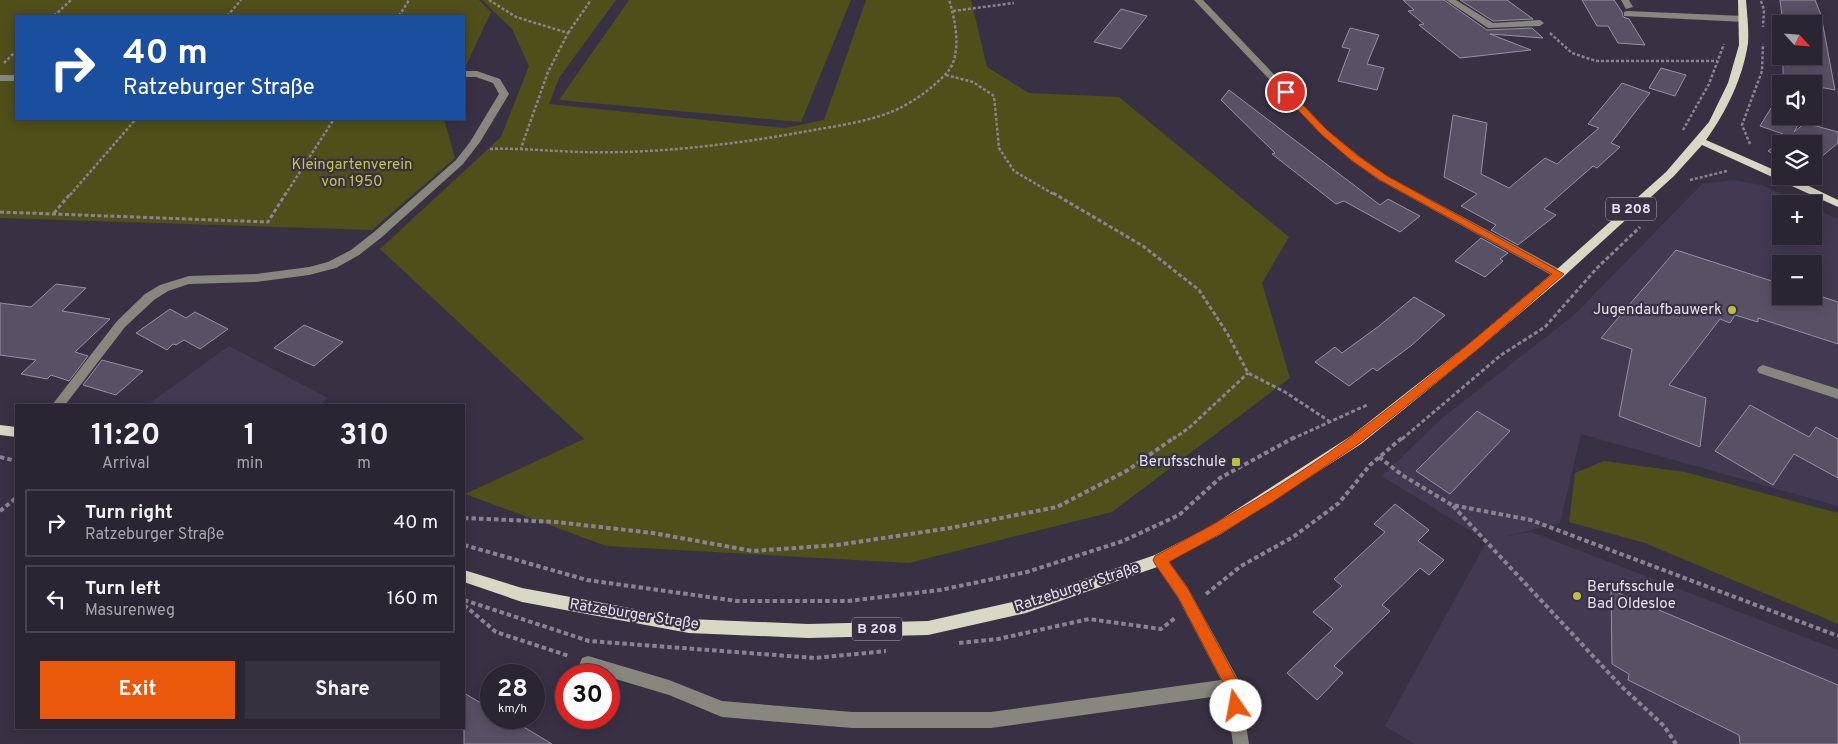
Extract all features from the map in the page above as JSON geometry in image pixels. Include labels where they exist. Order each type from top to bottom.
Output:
[{"type":"main road","name":"Ratzeburger Straße","points":[[465,576],[522,595],[689,626],[808,631],[928,628],[1026,606],[1160,560],[1216,530],[1356,440],[1474,346],[1559,274],[1670,174],[1700,142],[1714,122],[1738,70],[1743,45],[1744,19],[1742,0]]},
{"type":"main road","points":[[1700,142],[1743,159],[1838,204]]},
{"type":"main road","points":[[0,430],[15,432]]},
{"type":"street","points":[[1198,0],[1324,132],[1355,158],[1392,183],[1559,274]]},
{"type":"street","points":[[1450,0],[1491,26],[1540,23]]},
{"type":"street","points":[[1627,7],[1744,19]]},
{"type":"street","points":[[59,404],[95,357],[145,299],[164,288],[185,280],[262,278],[302,272],[332,264],[354,252],[396,218],[454,167],[470,149],[504,94],[497,81],[477,74],[465,74]]},
{"type":"street","points":[[0,78],[15,78]]},
{"type":"street","points":[[1763,370],[1838,394]]},
{"type":"street","points":[[1160,560],[1190,606],[1233,686],[1241,744]]},
{"type":"street","points":[[588,662],[669,688],[722,708],[852,720],[991,720],[1233,686]]},
{"type":"path","points":[[55,15],[71,0]]},
{"type":"path","points":[[228,15],[242,0]]},
{"type":"path","points":[[400,15],[409,0]]},
{"type":"path","points":[[489,0],[495,6],[512,15],[546,28],[568,33]]},
{"type":"path","points":[[521,148],[548,72],[568,33],[591,0]]},
{"type":"path","points":[[470,149],[521,148],[582,152],[671,149],[755,141],[863,121],[898,109],[919,97],[946,75],[955,55],[956,37],[953,11],[949,0]]},
{"type":"path","points":[[1684,185],[1691,178],[1736,169],[1751,147],[1742,125],[1762,71],[1764,10],[1760,0]]},
{"type":"path","points":[[953,11],[1014,3]]},
{"type":"path","points":[[1681,134],[1709,84],[1731,24],[1729,18]]},
{"type":"path","points":[[1540,23],[1572,54],[1591,60],[1718,61]]},
{"type":"path","points":[[0,66],[15,52]]},
{"type":"path","points":[[946,75],[973,82],[994,96],[999,148],[1014,172],[1143,246],[1199,290],[1227,333],[1248,373],[1285,392],[1329,422]]},
{"type":"path","points":[[54,213],[135,120]]},
{"type":"path","points":[[0,212],[268,222],[333,120]]},
{"type":"path","points":[[950,644],[998,639],[1089,619],[1161,629],[1241,566],[1293,537],[1339,503],[1370,465],[1379,457],[1501,355],[1544,327],[1597,268],[1641,227]]},
{"type":"path","points":[[465,518],[566,523],[653,533],[753,551],[837,545],[950,528],[1057,507],[1128,470],[1190,427],[1248,373]]},
{"type":"path","points":[[465,545],[587,580],[738,601],[848,601],[940,590],[1028,572],[1123,540],[1179,515],[1220,478],[1282,444],[1376,401]]},
{"type":"path","points":[[0,457],[15,461]]},
{"type":"path","points":[[1379,457],[1402,475],[1452,505],[1621,686],[1664,726],[1676,744]]},
{"type":"path","points":[[0,511],[15,499]]},
{"type":"path","points":[[1452,505],[1531,520],[1838,636]]},
{"type":"path","points":[[465,600],[589,641],[815,658],[892,650]]},
{"type":"path","points":[[465,606],[496,632],[588,662]]},
{"type":"shaded area","points":[[1733,180],[1762,185],[1784,195],[1772,195],[1772,245],[1822,245],[1822,212],[1838,219],[1838,506],[1581,434],[1560,523],[1507,536],[1531,532],[1838,650],[1838,744],[1415,744],[1385,726],[1487,541],[1382,476],[1441,419],[1574,315],[1702,184]]},
{"type":"shaded area","points":[[229,346],[328,398],[320,404],[148,404]]},
{"type":"green space","name":"Kleingartenverein von 1950","points":[[0,0],[479,0],[491,12],[465,68],[465,15],[15,15],[15,120],[444,120],[455,158],[372,230],[0,218]]},
{"type":"green space","points":[[482,0],[616,0],[559,78],[549,104],[784,128],[824,120],[866,0],[971,0],[987,67],[1029,93],[1119,97],[1289,237],[1262,283],[1290,378],[1112,512],[909,563],[606,546],[465,494],[584,439],[380,249],[501,137],[529,66],[512,29]]},
{"type":"green space","points":[[629,0],[851,0],[801,122],[559,100]]},
{"type":"green space","points":[[1604,461],[1685,472],[1838,513],[1838,624],[1645,543],[1569,522],[1575,473]]},
{"type":"building","points":[[1403,0],[1444,0],[1487,30],[1532,28],[1543,38],[1490,34],[1531,50],[1460,58],[1419,25],[1424,24],[1408,11],[1414,10]]},
{"type":"building","points":[[1460,0],[1507,0],[1533,19],[1493,21]]},
{"type":"building","points":[[1582,0],[1614,0],[1623,17],[1629,19],[1645,45],[1618,43],[1608,26],[1597,26]]},
{"type":"building","points":[[1780,0],[1815,0],[1821,15],[1782,15]]},
{"type":"building","points":[[1121,9],[1147,16],[1121,49],[1094,42]]},
{"type":"building","points":[[1822,20],[1835,90],[1822,88],[1822,75],[1783,75],[1783,65],[1822,65]]},
{"type":"building","points":[[1350,28],[1379,35],[1367,64],[1384,68],[1377,90],[1338,81],[1350,49],[1342,47]]},
{"type":"building","points":[[1661,68],[1686,75],[1675,96],[1649,88]]},
{"type":"building","points":[[1622,83],[1650,93],[1611,143],[1620,147],[1597,168],[1593,166],[1544,209],[1556,215],[1518,245],[1491,230],[1496,225],[1461,206],[1477,194],[1444,177],[1453,115],[1487,123],[1481,174],[1509,188],[1545,158],[1557,164],[1599,128],[1588,124]]},
{"type":"building","points":[[1229,90],[1380,205],[1388,199],[1420,216],[1400,232],[1344,201],[1336,204],[1272,154],[1275,153],[1221,100]]},
{"type":"building","points":[[1771,108],[1772,125],[1798,125],[1794,132],[1803,125],[1812,125],[1838,132],[1838,143],[1822,156],[1822,135],[1783,135],[1760,126]]},
{"type":"building","points":[[1481,238],[1508,253],[1500,259],[1503,261],[1485,277],[1455,261]]},
{"type":"building","name":"Jugendaufbauwerk","points":[[1676,250],[1772,281],[1772,305],[1822,305],[1822,297],[1838,302],[1838,344],[1758,318],[1758,322],[1735,315],[1730,323],[1720,319],[1669,385],[1706,398],[1700,447],[1619,416],[1632,349],[1601,338]]},
{"type":"building","points":[[56,284],[86,288],[62,311],[110,319],[75,352],[88,356],[69,381],[51,375],[47,379],[21,374],[36,360],[0,355],[0,303],[31,307]]},
{"type":"building","points":[[1414,297],[1445,315],[1412,345],[1377,371],[1373,368],[1349,386],[1315,362],[1335,347],[1342,353]]},
{"type":"building","points":[[170,309],[186,318],[195,312],[228,329],[200,349],[184,340],[176,345],[173,344],[167,350],[136,333]]},
{"type":"building","points":[[304,325],[343,342],[314,366],[274,348]]},
{"type":"building","points":[[102,360],[143,371],[116,395],[83,385]]},
{"type":"building","points":[[1750,405],[1809,437],[1816,427],[1838,439],[1838,478],[1794,454],[1773,485],[1715,451]]},
{"type":"building","points":[[1477,411],[1510,431],[1450,494],[1416,471]]},
{"type":"building","points":[[1395,504],[1429,530],[1418,541],[1444,560],[1429,575],[1420,568],[1382,605],[1390,611],[1334,666],[1343,673],[1317,700],[1287,673],[1333,629],[1313,612],[1342,586],[1334,579],[1385,532],[1374,524]]},
{"type":"building","points":[[1611,590],[1838,685],[1838,744],[1740,744],[1739,735],[1628,680],[1629,674],[1612,664]]},
{"type":"building","points":[[465,694],[480,702],[480,729],[527,729],[552,744],[464,744]]},
{"type":"place","name":"Jugendaufbauwerk","points":[[1732,310]]},
{"type":"place","name":"Berufsschule","points":[[1236,462]]},
{"type":"place","name":"Berufsschule Bad Oldesloe","points":[[1577,596]]},
{"type":"route","points":[[1236,706],[1233,686],[1183,593],[1160,560],[1216,530],[1356,440],[1474,346],[1559,274],[1383,178],[1324,132],[1286,92]]}]
